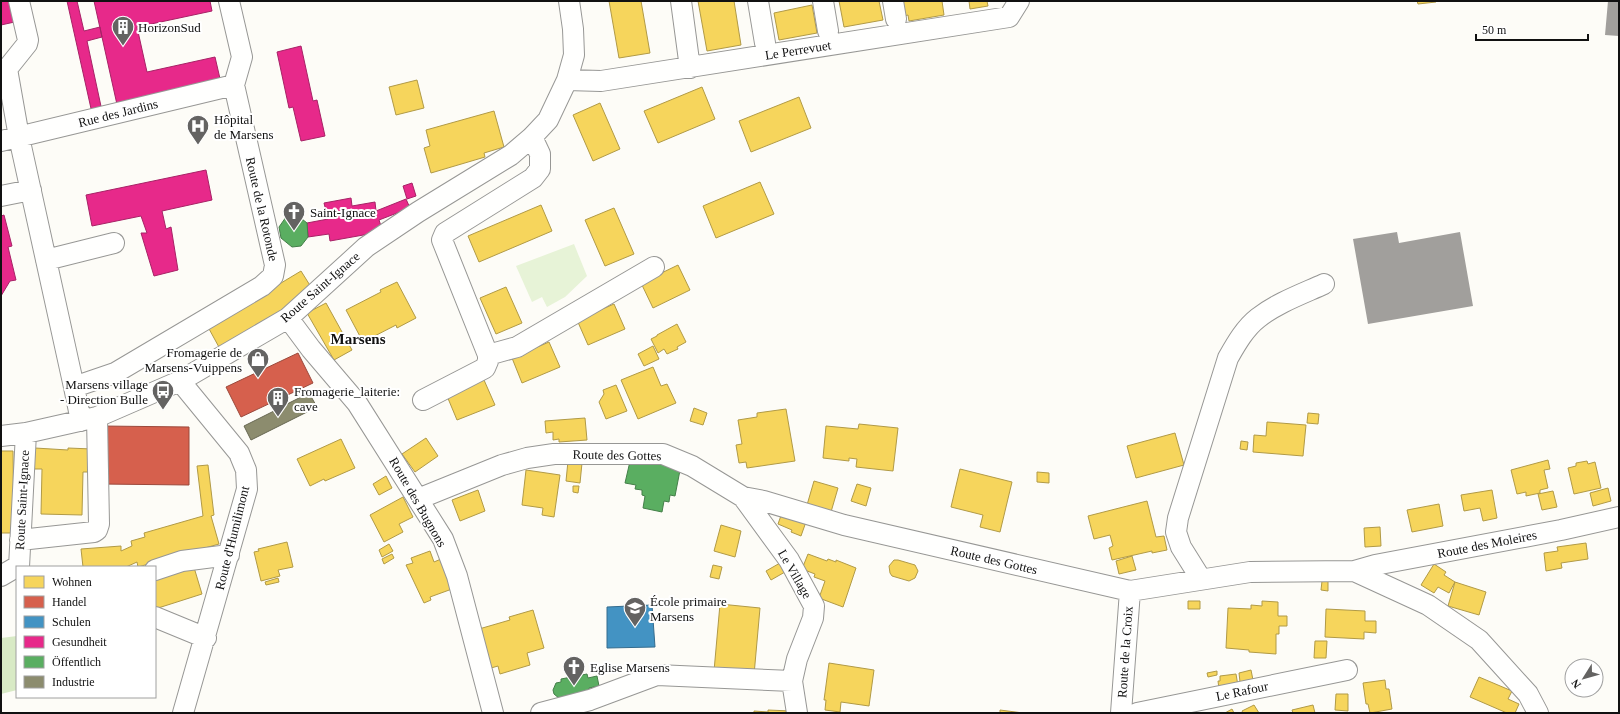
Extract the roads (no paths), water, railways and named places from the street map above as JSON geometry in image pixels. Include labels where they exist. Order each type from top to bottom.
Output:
[{"type":"street","points":[[19,1],[28,40],[4,68],[10,139],[31,190],[74,387],[89,419],[99,524],[97,530],[94,532],[20,540]]},
{"type":"street","name":"Route de la Rotonde","points":[[74,387],[115,372],[262,286],[273,276],[275,265],[234,85],[242,57],[229,1]]},
{"type":"street","name":"Route Saint-Ignace","points":[[1,436],[26,433],[89,419],[180,381],[288,318],[366,247],[418,212],[510,155],[532,137],[548,120],[567,80],[574,55],[573,29],[569,1]]},
{"type":"street","points":[[681,1],[690,68]]},
{"type":"street","points":[[758,1],[765,43]]},
{"type":"street","points":[[823,1],[828,31]]},
{"type":"street","name":"Le Perrevuet","points":[[567,80],[600,81],[1010,17],[1019,1]]},
{"type":"street","name":"Rue des Jardins","points":[[10,139],[234,85]]},
{"type":"street","points":[[423,400],[485,368],[488,361],[488,355],[442,240],[445,233],[533,178],[540,170],[540,154],[532,137]]},
{"type":"street","points":[[1,196],[31,190]]},
{"type":"street","points":[[46,260],[114,243]]},
{"type":"street","points":[[488,355],[517,347],[654,267]]},
{"type":"street","points":[[1201,580],[1181,547],[1176,532],[1178,518],[1228,358],[1239,338],[1257,319],[1275,307],[1324,284]]},
{"type":"street","name":"Route des Bugnons","points":[[288,318],[311,349],[357,403],[443,540],[457,576],[493,713]]},
{"type":"street","name":"Route d'Humilimont","points":[[180,381],[240,453],[246,470],[247,489],[206,638],[183,713]]},
{"type":"street","name":"Route Saint-Ignace","points":[[13,570],[20,540],[26,433]]},
{"type":"street","name":"Route des Gottes","points":[[418,499],[526,458],[554,454],[663,454],[692,466],[742,497],[764,501],[844,525],[1130,591],[1250,572],[1354,571],[1428,605],[1479,640],[1528,694],[1538,713]]},
{"type":"street","name":"Le Village","points":[[742,497],[789,560],[814,606],[813,618],[797,659],[792,682],[797,713]]},
{"type":"street","name":"Route des Moleires","points":[[1354,571],[1375,565],[1561,530],[1619,517]]},
{"type":"street","points":[[156,570],[182,561],[229,555]]},
{"type":"street","name":"Route de la Croix","points":[[1121,713],[1130,591]]},
{"type":"street","points":[[156,617],[206,638]]},
{"type":"street","name":"Le Rafour","points":[[1137,713],[1347,670]]},
{"type":"street","points":[[540,713],[590,700],[657,675],[792,682]]},
{"type":"place","name":"HorizonSud","points":[[123,46]]},
{"type":"place","name":"Hôpital de Marsens","points":[[198,146]]},
{"type":"place","name":"Saint-Ignace","points":[[294,232]]},
{"type":"place","name":"Fromagerie de Marsens-Vuippens","points":[[258,378]]},
{"type":"place","name":"Marsens village - Direction Bulle","points":[[163,410]]},
{"type":"place","name":"Fromagerie_laiterie: cave","points":[[278,418]]},
{"type":"place","name":"École primaire Marsens","points":[[635,628]]},
{"type":"place","name":"Eglise Marsens","points":[[574,686]]},
{"type":"district","name":"Marsens","points":[[358,339]]}]
